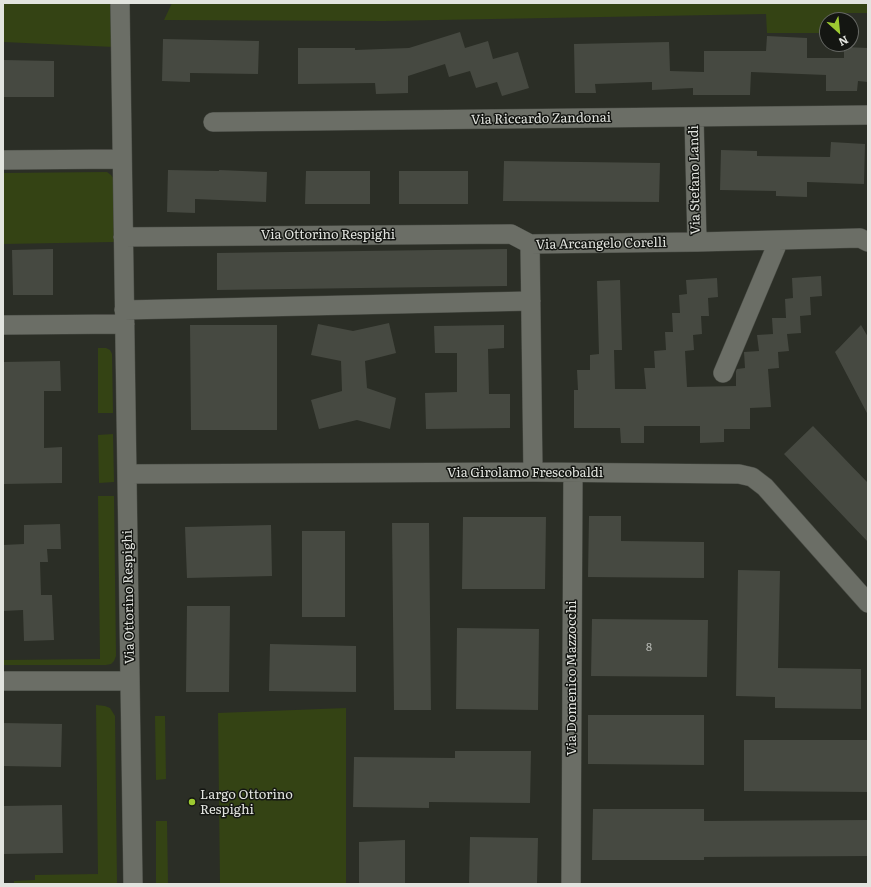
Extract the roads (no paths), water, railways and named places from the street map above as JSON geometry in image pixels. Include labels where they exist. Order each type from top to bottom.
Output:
[{"type":"street","name":"Via Ottorino Respighi","points":[[120,3],[133,884]]},
{"type":"street","name":"Via Riccardo Zandonai","points":[[213,122],[868,115]]},
{"type":"street","name":"Via Stefano Landi","points":[[694,117],[697,242]]},
{"type":"street","points":[[3,160],[122,159]]},
{"type":"street","name":"Via Ottorino Respighi","points":[[123,236],[511,234],[530,244]]},
{"type":"street","name":"Via Arcangelo Corelli","points":[[533,472],[530,244],[860,238],[868,242]]},
{"type":"street","points":[[723,373],[779,240]]},
{"type":"street","points":[[3,325],[124,317],[531,301]]},
{"type":"street","name":"Via Girolamo Frescobaldi","points":[[127,474],[533,472],[739,474],[752,477],[765,487],[868,603]]},
{"type":"street","name":"Via Domenico Mazzocchi","points":[[571,884],[574,473]]},
{"type":"street","points":[[3,681],[130,681]]},
{"type":"place","name":"Largo Ottorino Respighi","points":[[192,802]]}]
